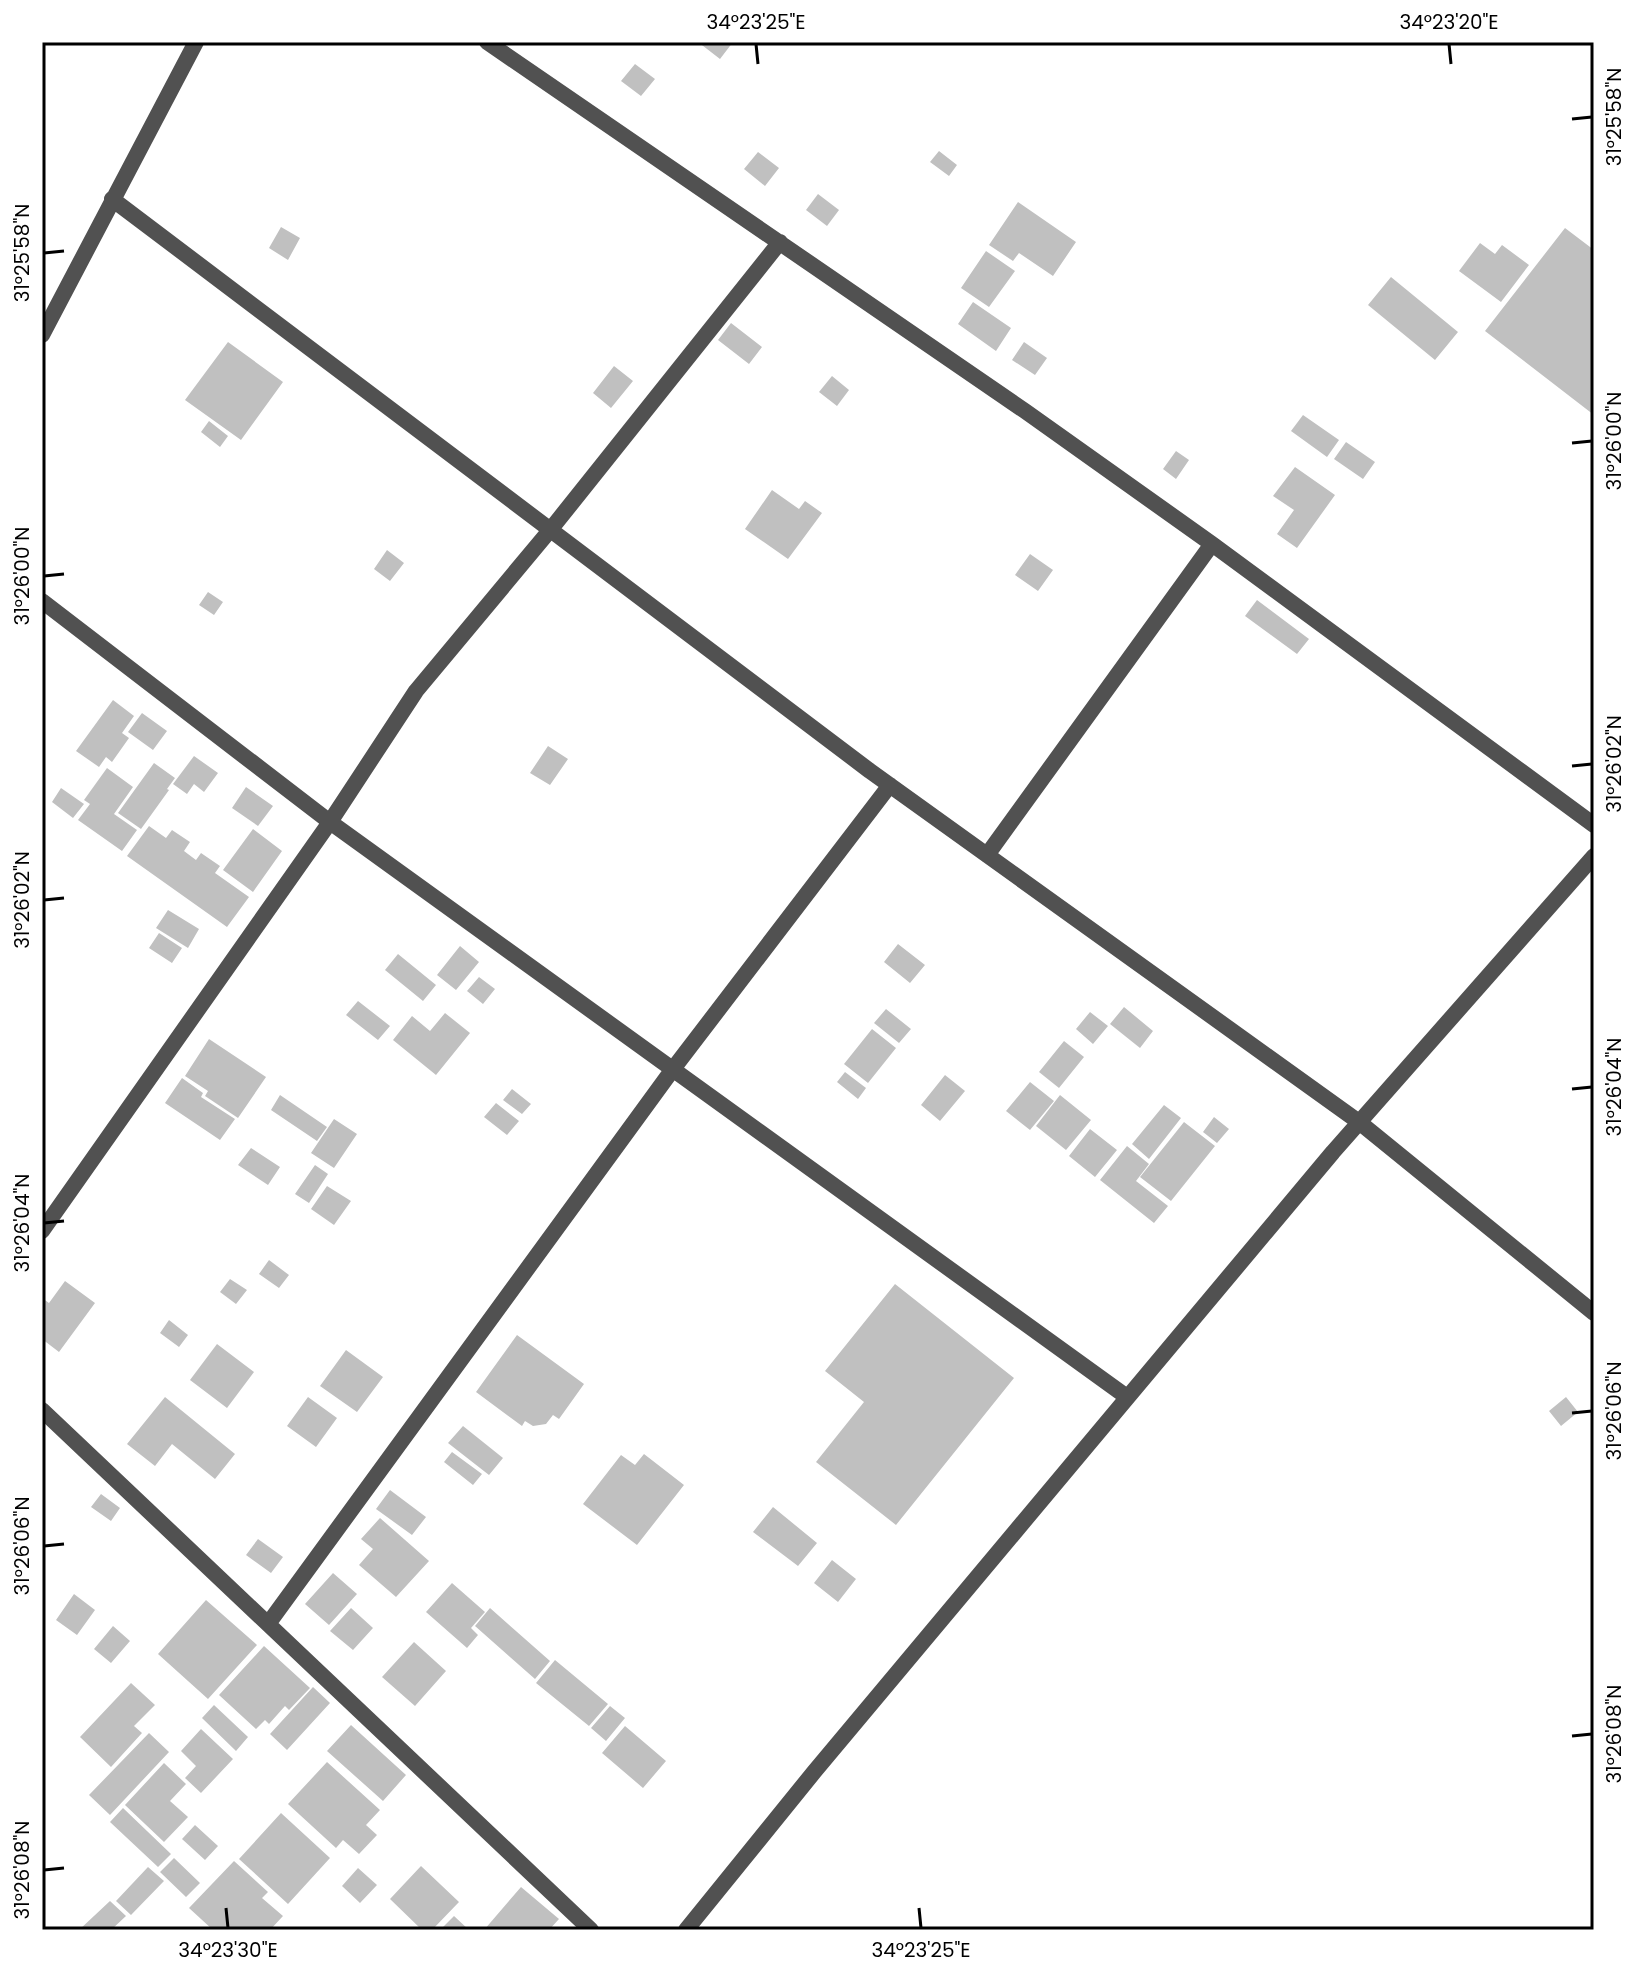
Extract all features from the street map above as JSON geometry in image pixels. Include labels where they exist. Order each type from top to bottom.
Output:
[{"type":"street","points":[[42,335],[196,42]]},
{"type":"street","points":[[487,42],[1025,411],[1212,544],[1594,825]]},
{"type":"street","points":[[112,199],[890,785],[1359,1122],[1594,1313]]},
{"type":"street","points":[[42,1231],[330,822],[416,691],[551,529],[780,242]]},
{"type":"street","points":[[987,855],[1212,544]]},
{"type":"street","points":[[42,601],[330,822],[1127,1397]]},
{"type":"street","points":[[268,1624],[673,1069],[890,785]]},
{"type":"street","points":[[686,1930],[814,1772],[1359,1122],[1594,856]]},
{"type":"street","points":[[42,1410],[591,1930]]},
{"type":"building","points":[[698,42],[733,42],[720,59]]},
{"type":"building","points":[[635,64],[655,79],[641,96],[621,81]]},
{"type":"building","points":[[939,151],[957,165],[949,176],[930,162]]},
{"type":"building","points":[[758,152],[779,168],[765,186],[744,169]]},
{"type":"building","points":[[818,194],[839,210],[827,226],[806,210]]},
{"type":"building","points":[[1018,202],[1076,242],[1053,276],[1019,253],[1013,261],[989,245]]},
{"type":"building","points":[[281,227],[300,238],[288,260],[269,248]]},
{"type":"building","points":[[1565,228],[1594,250],[1594,415],[1485,331]]},
{"type":"building","points":[[1480,243],[1495,254],[1502,245],[1529,265],[1501,302],[1459,271]]},
{"type":"building","points":[[986,251],[1015,271],[989,307],[961,288]]},
{"type":"building","points":[[1391,277],[1458,332],[1435,360],[1368,305]]},
{"type":"building","points":[[973,302],[1011,328],[996,351],[958,324]]},
{"type":"building","points":[[731,323],[762,347],[749,364],[718,340]]},
{"type":"building","points":[[228,342],[283,382],[241,440],[185,400]]},
{"type":"building","points":[[1024,342],[1047,358],[1035,375],[1012,360]]},
{"type":"building","points":[[614,366],[633,381],[611,408],[593,393]]},
{"type":"building","points":[[832,376],[849,390],[837,406],[819,392]]},
{"type":"building","points":[[1303,415],[1339,440],[1327,457],[1291,431]]},
{"type":"building","points":[[209,421],[228,436],[220,447],[201,432]]},
{"type":"building","points":[[1346,442],[1375,462],[1363,479],[1334,459]]},
{"type":"building","points":[[1176,451],[1189,460],[1176,479],[1163,469]]},
{"type":"building","points":[[1295,467],[1335,495],[1297,548],[1277,534],[1294,510],[1273,496]]},
{"type":"building","points":[[772,490],[799,509],[805,501],[822,513],[788,559],[745,529]]},
{"type":"building","points":[[387,550],[404,563],[390,581],[374,569]]},
{"type":"building","points":[[1030,554],[1053,570],[1038,591],[1015,575]]},
{"type":"building","points":[[208,592],[223,602],[214,615],[199,605]]},
{"type":"building","points":[[1257,600],[1309,639],[1297,654],[1245,616]]},
{"type":"building","points":[[113,700],[134,716],[122,733],[129,738],[112,762],[106,757],[99,767],[76,751]]},
{"type":"building","points":[[142,713],[167,731],[153,750],[128,732]]},
{"type":"building","points":[[548,746],[568,759],[550,785],[530,773]]},
{"type":"building","points":[[194,756],[218,773],[204,792],[194,784],[187,794],[173,784]]},
{"type":"building","points":[[154,763],[175,778],[141,829],[118,813]]},
{"type":"building","points":[[107,768],[133,787],[114,814],[137,830],[122,851],[78,820],[90,804],[84,800]]},
{"type":"building","points":[[246,787],[273,806],[258,826],[232,808]]},
{"type":"building","points":[[61,788],[84,804],[73,818],[52,802]]},
{"type":"building","points":[[149,826],[166,838],[172,830],[190,842],[184,851],[196,860],[201,853],[220,866],[215,873],[249,897],[227,927],[127,856]]},
{"type":"building","points":[[253,829],[282,851],[253,892],[223,870]]},
{"type":"building","points":[[168,910],[199,929],[188,948],[156,928]]},
{"type":"building","points":[[159,933],[182,948],[172,963],[149,948]]},
{"type":"building","points":[[898,944],[925,965],[910,983],[884,962]]},
{"type":"building","points":[[460,946],[479,962],[456,990],[437,975]]},
{"type":"building","points":[[398,954],[436,985],[423,1001],[385,970]]},
{"type":"building","points":[[479,977],[495,989],[483,1004],[467,991]]},
{"type":"building","points":[[358,1001],[390,1026],[378,1040],[346,1015]]},
{"type":"building","points":[[1124,1007],[1153,1031],[1140,1048],[1110,1024]]},
{"type":"building","points":[[886,1009],[911,1029],[899,1043],[874,1023]]},
{"type":"building","points":[[1090,1012],[1108,1026],[1093,1044],[1076,1029]]},
{"type":"building","points":[[445,1013],[470,1033],[436,1075],[393,1040],[412,1016],[430,1031]]},
{"type":"building","points":[[872,1029],[896,1048],[868,1083],[844,1064]]},
{"type":"building","points":[[209,1039],[266,1077],[238,1118],[205,1096],[208,1091],[185,1076]]},
{"type":"building","points":[[1064,1041],[1084,1057],[1059,1088],[1039,1072]]},
{"type":"building","points":[[845,1072],[866,1088],[858,1099],[837,1082]]},
{"type":"building","points":[[945,1075],[965,1091],[940,1121],[921,1105]]},
{"type":"building","points":[[182,1078],[203,1093],[201,1097],[235,1119],[220,1140],[165,1103]]},
{"type":"building","points":[[1030,1082],[1054,1101],[1030,1130],[1006,1111]]},
{"type":"building","points":[[512,1089],[531,1104],[522,1114],[503,1100]]},
{"type":"building","points":[[280,1095],[327,1127],[317,1141],[271,1110]]},
{"type":"building","points":[[1060,1095],[1091,1120],[1066,1150],[1036,1126]]},
{"type":"building","points":[[496,1103],[519,1121],[507,1135],[484,1117]]},
{"type":"building","points":[[1164,1105],[1181,1118],[1149,1159],[1132,1144]]},
{"type":"building","points":[[1214,1117],[1229,1129],[1217,1143],[1203,1132]]},
{"type":"building","points":[[334,1119],[357,1134],[334,1168],[311,1153]]},
{"type":"building","points":[[1184,1122],[1215,1146],[1171,1201],[1140,1177]]},
{"type":"building","points":[[1090,1129],[1117,1150],[1095,1177],[1069,1156]]},
{"type":"building","points":[[1127,1146],[1149,1164],[1136,1181],[1168,1206],[1154,1223],[1100,1180]]},
{"type":"building","points":[[251,1148],[280,1167],[268,1185],[238,1165]]},
{"type":"building","points":[[315,1165],[328,1174],[309,1203],[295,1194]]},
{"type":"building","points":[[327,1186],[351,1201],[334,1225],[311,1209]]},
{"type":"building","points":[[269,1260],[289,1275],[279,1288],[259,1274]]},
{"type":"building","points":[[230,1279],[247,1290],[236,1304],[220,1292]]},
{"type":"building","points":[[65,1281],[95,1303],[59,1352],[42,1339],[42,1298],[49,1303]]},
{"type":"building","points":[[895,1284],[1014,1378],[896,1525],[816,1462],[864,1402],[825,1371]]},
{"type":"building","points":[[169,1320],[188,1335],[179,1347],[160,1333]]},
{"type":"building","points":[[517,1335],[584,1384],[559,1419],[553,1415],[546,1424],[533,1426],[525,1421],[522,1426],[476,1392]]},
{"type":"building","points":[[217,1344],[254,1372],[227,1408],[190,1380]]},
{"type":"building","points":[[346,1350],[383,1377],[357,1412],[320,1386]]},
{"type":"building","points":[[165,1397],[235,1454],[215,1479],[172,1444],[155,1466],[127,1444]]},
{"type":"building","points":[[308,1397],[337,1418],[316,1447],[287,1426]]},
{"type":"building","points":[[1566,1397],[1578,1412],[1561,1426],[1549,1411]]},
{"type":"building","points":[[463,1426],[503,1458],[489,1475],[448,1443]]},
{"type":"building","points":[[452,1452],[482,1474],[473,1485],[444,1462]]},
{"type":"building","points":[[644,1454],[684,1485],[637,1545],[583,1504],[621,1455],[635,1465]]},
{"type":"building","points":[[390,1490],[426,1517],[412,1535],[376,1509]]},
{"type":"building","points":[[101,1494],[120,1508],[111,1521],[91,1507]]},
{"type":"building","points":[[773,1507],[817,1543],[798,1566],[753,1532]]},
{"type":"building","points":[[380,1518],[429,1561],[396,1597],[359,1565],[373,1549],[361,1539]]},
{"type":"building","points":[[258,1539],[283,1557],[271,1573],[246,1555]]},
{"type":"building","points":[[832,1560],[856,1579],[838,1602],[814,1583]]},
{"type":"building","points":[[333,1573],[357,1594],[329,1625],[305,1604]]},
{"type":"building","points":[[452,1583],[485,1612],[471,1628],[478,1635],[467,1648],[426,1612]]},
{"type":"building","points":[[74,1594],[95,1610],[77,1635],[56,1620]]},
{"type":"building","points":[[206,1600],[257,1645],[208,1699],[158,1654]]},
{"type":"building","points":[[351,1608],[373,1628],[353,1650],[330,1631]]},
{"type":"building","points":[[490,1608],[550,1661],[535,1679],[475,1626]]},
{"type":"building","points":[[113,1626],[130,1641],[111,1663],[94,1649]]},
{"type":"building","points":[[414,1642],[446,1671],[415,1706],[382,1677]]},
{"type":"building","points":[[264,1646],[310,1688],[289,1710],[285,1706],[269,1724],[265,1720],[256,1729],[219,1695]]},
{"type":"building","points":[[555,1660],[608,1704],[589,1726],[536,1683]]},
{"type":"building","points":[[131,1683],[155,1705],[134,1726],[142,1733],[111,1767],[80,1737]]},
{"type":"building","points":[[313,1687],[330,1703],[287,1750],[270,1734]]},
{"type":"building","points":[[214,1705],[248,1737],[236,1751],[202,1718]]},
{"type":"building","points":[[610,1706],[625,1718],[606,1741],[591,1728]]},
{"type":"building","points":[[351,1725],[406,1775],[383,1801],[327,1751]]},
{"type":"building","points":[[625,1726],[666,1761],[643,1788],[602,1753]]},
{"type":"building","points":[[201,1729],[233,1759],[201,1793],[185,1778],[196,1766],[181,1751]]},
{"type":"building","points":[[149,1733],[169,1752],[110,1815],[89,1795]]},
{"type":"building","points":[[327,1762],[380,1810],[366,1825],[377,1835],[359,1854],[343,1840],[336,1848],[288,1804]]},
{"type":"building","points":[[164,1763],[186,1784],[170,1801],[188,1817],[164,1842],[125,1805]]},
{"type":"building","points":[[123,1808],[171,1854],[158,1867],[110,1822]]},
{"type":"building","points":[[281,1813],[330,1858],[288,1904],[239,1859]]},
{"type":"building","points":[[195,1825],[218,1846],[205,1860],[182,1839]]},
{"type":"building","points":[[174,1858],[200,1883],[186,1897],[160,1872]]},
{"type":"building","points":[[234,1861],[268,1892],[262,1898],[283,1916],[270,1930],[213,1930],[189,1908]]},
{"type":"building","points":[[421,1866],[459,1902],[432,1930],[422,1930],[390,1899]]},
{"type":"building","points":[[148,1867],[164,1881],[131,1915],[116,1901]]},
{"type":"building","points":[[358,1868],[377,1885],[360,1903],[342,1886]]},
{"type":"building","points":[[521,1887],[559,1919],[549,1930],[484,1930]]},
{"type":"building","points":[[110,1901],[126,1916],[111,1930],[79,1930]]},
{"type":"building","points":[[454,1916],[469,1930],[440,1930]]}]
